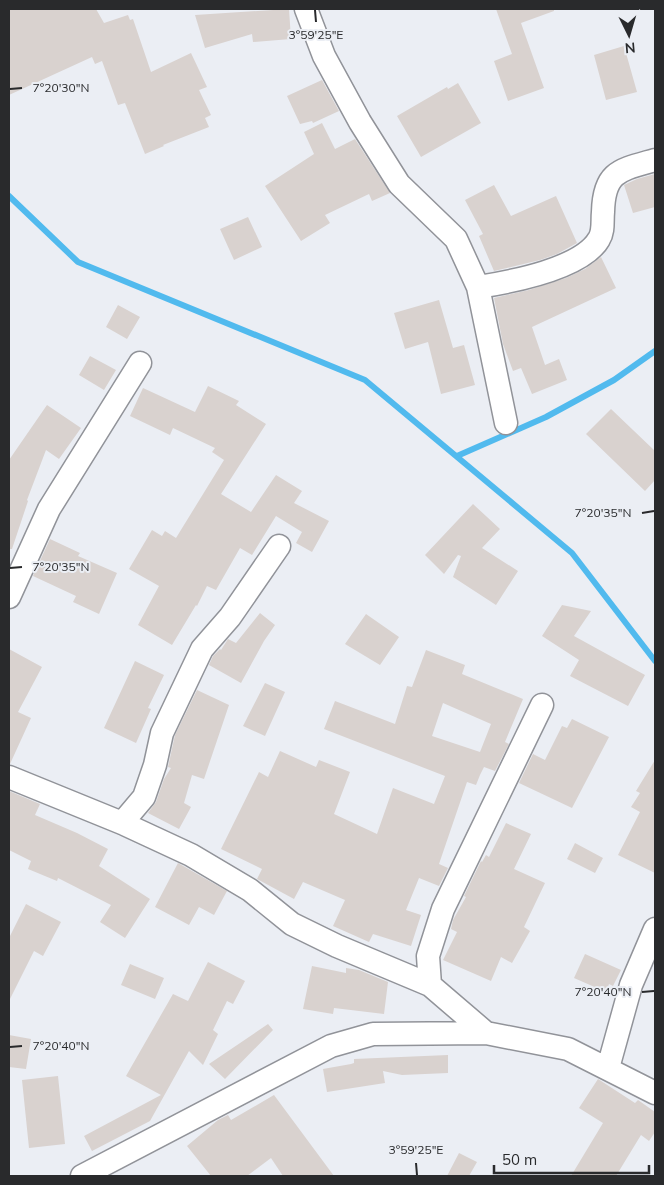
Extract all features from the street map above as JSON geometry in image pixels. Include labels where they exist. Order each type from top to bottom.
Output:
[{"type":"street","points":[[306,9],[324,56],[360,122],[399,184],[456,239],[478,287],[506,423]]},
{"type":"street","points":[[478,287],[541,273],[579,258],[598,241],[602,232],[606,186],[616,173],[655,160]]},
{"type":"street","points":[[9,598],[49,509],[140,364]]},
{"type":"street","points":[[122,823],[144,797],[155,765],[162,733],[202,649],[230,617],[280,546]]},
{"type":"street","points":[[430,985],[428,956],[443,909],[542,705]]},
{"type":"street","points":[[9,777],[122,823],[191,855],[250,890],[292,924],[337,946],[430,985],[486,1033]]},
{"type":"street","points":[[608,1068],[631,986],[655,929]]},
{"type":"street","points":[[82,1176],[331,1046],[374,1034],[486,1033],[568,1049],[655,1093]]},
{"type":"building","points":[[9,9],[96,9],[104,23],[128,15],[130,20],[133,19],[151,72],[191,53],[207,87],[199,90],[211,115],[205,118],[209,127],[145,154],[125,103],[118,105],[102,61],[95,64],[92,57],[9,95]]},
{"type":"building","points":[[289,9],[291,39],[253,42],[252,34],[205,48],[195,15]]},
{"type":"building","points":[[496,9],[554,9],[554,11],[521,23],[544,88],[508,101],[494,61],[512,54]]},
{"type":"building","points":[[624,46],[637,92],[606,100],[594,55]]},
{"type":"building","points":[[322,80],[339,111],[313,123],[312,121],[300,124],[287,96]]},
{"type":"building","points":[[458,83],[481,123],[421,157],[397,116],[447,87],[448,89]]},
{"type":"building","points":[[322,123],[335,149],[355,139],[390,193],[372,201],[369,194],[325,215],[330,223],[301,241],[265,186],[314,154],[304,132]]},
{"type":"building","points":[[655,174],[655,207],[633,213],[624,185]]},
{"type":"building","points":[[494,185],[511,216],[556,196],[577,243],[557,254],[540,260],[494,271],[479,236],[483,234],[465,200]]},
{"type":"building","points":[[248,217],[262,247],[234,260],[220,229]]},
{"type":"building","points":[[601,257],[616,288],[532,327],[545,365],[559,359],[567,380],[532,394],[521,368],[513,371],[503,344],[494,298],[529,290],[566,278],[585,269]]},
{"type":"building","points":[[439,300],[453,348],[464,345],[475,385],[441,394],[428,342],[405,349],[394,313]]},
{"type":"building","points":[[118,305],[140,317],[127,339],[106,327]]},
{"type":"building","points":[[90,356],[116,370],[104,390],[79,375]]},
{"type":"building","points":[[208,386],[239,401],[236,405],[266,424],[221,494],[251,512],[276,475],[302,491],[294,503],[329,521],[312,552],[296,543],[302,532],[276,516],[252,555],[240,548],[216,590],[207,586],[197,606],[172,645],[138,625],[159,586],[129,569],[152,530],[162,536],[165,531],[176,538],[224,460],[212,452],[215,448],[173,428],[170,435],[130,416],[143,388],[195,412]]},
{"type":"building","points":[[47,405],[81,428],[59,459],[46,450],[27,500],[12,549],[9,549],[9,460]]},
{"type":"building","points":[[611,409],[655,451],[655,480],[645,491],[586,434]]},
{"type":"building","points":[[473,504],[500,529],[482,548],[518,571],[496,605],[453,577],[461,556],[458,555],[444,574],[425,555]]},
{"type":"building","points":[[50,539],[80,553],[78,556],[117,573],[99,614],[73,602],[76,596],[33,576]]},
{"type":"building","points":[[562,605],[591,611],[574,636],[645,675],[628,706],[570,676],[579,660],[542,636]]},
{"type":"building","points":[[260,613],[275,625],[241,683],[209,665],[213,656],[221,650],[228,639],[236,643]]},
{"type":"building","points":[[366,614],[399,637],[380,665],[345,644]]},
{"type":"building","points":[[9,649],[42,667],[18,712],[31,718],[10,764]]},
{"type":"building","points":[[426,650],[465,665],[462,674],[523,699],[505,742],[509,744],[495,771],[484,767],[476,785],[467,782],[439,864],[448,868],[439,886],[419,878],[406,910],[421,915],[411,946],[373,934],[369,942],[333,926],[345,900],[303,882],[294,899],[257,879],[262,869],[221,849],[259,772],[268,777],[280,751],[316,767],[319,760],[350,772],[334,814],[377,834],[393,788],[434,804],[445,776],[324,729],[335,701],[395,724],[407,686],[412,687]],"holes":[[[443,703],[491,724],[480,752],[432,736]]]},
{"type":"building","points":[[135,661],[164,675],[148,708],[151,709],[136,743],[104,728]]},
{"type":"building","points":[[265,683],[285,692],[265,736],[243,726]]},
{"type":"building","points":[[197,690],[229,705],[204,779],[192,775],[184,803],[191,807],[179,829],[148,813],[156,802],[164,779],[171,768],[168,767],[175,735]]},
{"type":"building","points":[[572,719],[609,737],[572,808],[519,783],[533,754],[545,760],[562,726],[567,728]]},
{"type":"building","points":[[655,760],[655,873],[618,855],[640,812],[631,807],[640,793],[636,791]]},
{"type":"building","points":[[9,791],[40,804],[35,815],[108,849],[99,866],[150,899],[125,938],[100,922],[111,905],[58,878],[57,881],[28,869],[31,861],[9,850]]},
{"type":"building","points":[[506,823],[531,834],[514,869],[545,883],[524,927],[530,931],[512,963],[501,957],[491,981],[443,960],[457,932],[451,929],[453,920],[466,897],[464,896],[481,861],[486,855],[489,857]]},
{"type":"building","points":[[575,843],[603,858],[595,873],[567,859]]},
{"type":"building","points":[[178,863],[227,891],[214,915],[199,907],[189,925],[155,907]]},
{"type":"building","points":[[26,904],[61,922],[43,956],[34,951],[9,1001],[9,938]]},
{"type":"building","points":[[585,954],[621,970],[613,986],[609,984],[606,992],[574,978]]},
{"type":"building","points":[[208,962],[245,981],[233,1004],[227,1001],[213,1030],[218,1034],[203,1065],[189,1051],[150,1121],[92,1151],[84,1136],[161,1095],[126,1076],[173,994],[188,1001]]},
{"type":"building","points":[[130,964],[164,978],[155,999],[121,985]]},
{"type":"building","points":[[312,966],[346,973],[346,968],[359,970],[388,982],[384,1014],[334,1008],[333,1014],[303,1009]]},
{"type":"building","points":[[268,1024],[273,1030],[225,1079],[209,1064]]},
{"type":"building","points":[[9,1035],[31,1039],[26,1069],[9,1067]]},
{"type":"building","points":[[448,1055],[448,1073],[402,1075],[383,1071],[385,1083],[327,1092],[323,1069],[351,1064],[354,1063],[354,1059]]},
{"type":"building","points":[[58,1076],[65,1144],[29,1148],[22,1080]]},
{"type":"building","points":[[598,1079],[635,1103],[638,1100],[655,1112],[655,1132],[649,1141],[641,1135],[616,1176],[571,1176],[603,1123],[579,1108]]},
{"type":"building","points":[[274,1095],[334,1176],[283,1176],[271,1158],[247,1176],[211,1176],[187,1146],[218,1120],[228,1115],[231,1120]]},
{"type":"building","points":[[459,1153],[477,1162],[469,1176],[447,1176]]},
{"type":"waterway","points":[[9,196],[78,262],[365,380],[572,553],[655,661]]},
{"type":"waterway","points":[[457,456],[546,417],[614,380],[655,351]]}]
